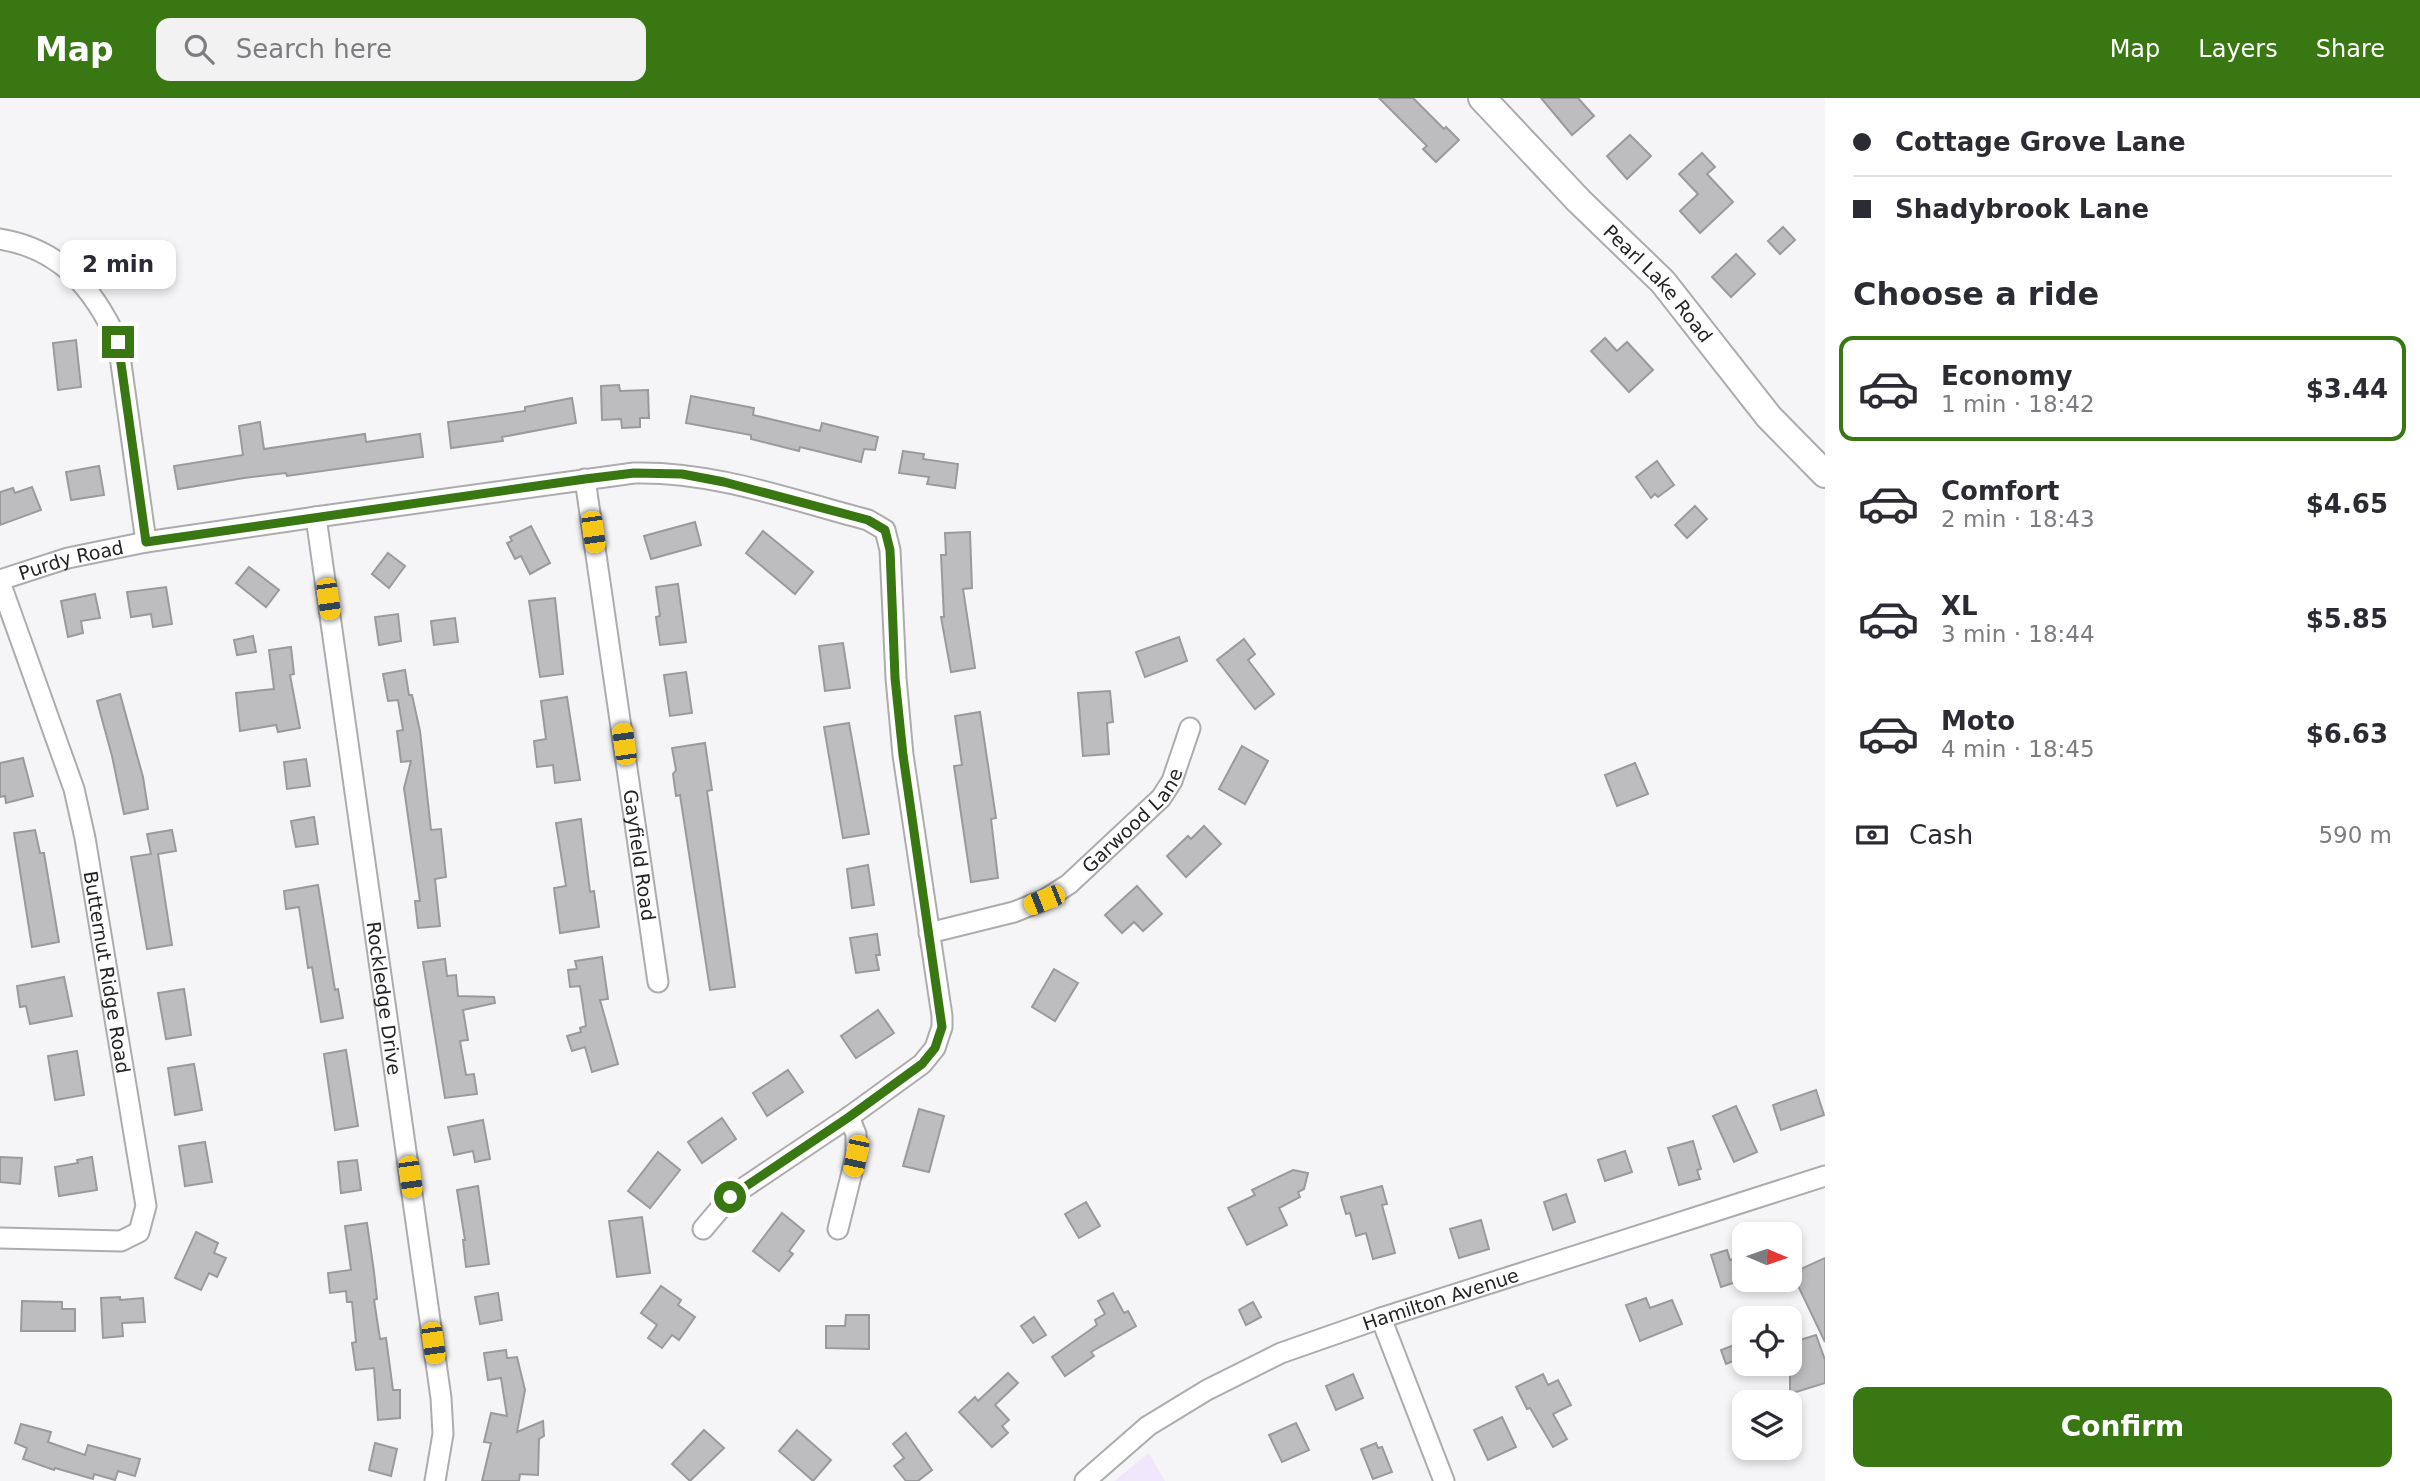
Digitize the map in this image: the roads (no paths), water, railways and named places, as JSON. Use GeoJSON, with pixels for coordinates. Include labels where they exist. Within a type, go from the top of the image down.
{"type":"FeatureCollection","features":[{"type":"Feature","properties":{"kind":"main road","name":"Pearl Lake Road"},"geometry":{"type":"LineString","coordinates":[[1482,98],[1579,201],[1663,282],[1769,417],[1825,474]]}},
{"type":"Feature","properties":{"kind":"street"},"geometry":{"type":"LineString","coordinates":[[0,239],[28,246],[50,257],[85,285],[108,321],[118,342],[146,542]]}},
{"type":"Feature","properties":{"kind":"street","name":"Purdy Road"},"geometry":{"type":"LineString","coordinates":[[0,581],[68,558],[146,542],[585,479],[658,473],[703,478],[868,520],[885,530],[890,550],[895,678],[903,755],[929,933]]}},
{"type":"Feature","properties":{"kind":"street","name":"Gayfield Road"},"geometry":{"type":"LineString","coordinates":[[585,479],[658,982]]}},
{"type":"Feature","properties":{"kind":"street","name":"Rockledge Drive"},"geometry":{"type":"LineString","coordinates":[[316,517],[441,1398],[443,1434],[435,1481]]}},
{"type":"Feature","properties":{"kind":"street","name":"Butternut Ridge Road"},"geometry":{"type":"LineString","coordinates":[[0,581],[74,789],[85,838],[146,1206],[139,1232],[121,1241],[0,1238]]}},
{"type":"Feature","properties":{"kind":"street","name":"Garwood Lane"},"geometry":{"type":"LineString","coordinates":[[929,933],[1014,912],[1044,900],[1069,884],[1161,798],[1171,781],[1190,728]]}},
{"type":"Feature","properties":{"kind":"street"},"geometry":{"type":"LineString","coordinates":[[703,1229],[730,1197],[922,1064],[935,1048],[942,1027],[942,1016],[929,933]]}},
{"type":"Feature","properties":{"kind":"street"},"geometry":{"type":"LineString","coordinates":[[838,1229],[856,1156],[856,1134],[849,1117]]}},
{"type":"Feature","properties":{"kind":"street","name":"Hamilton Avenue"},"geometry":{"type":"LineString","coordinates":[[1084,1481],[1148,1426],[1207,1390],[1281,1353],[1381,1318],[1825,1176]]}},
{"type":"Feature","properties":{"kind":"street"},"geometry":{"type":"LineString","coordinates":[[1381,1318],[1444,1481]]}}]}
